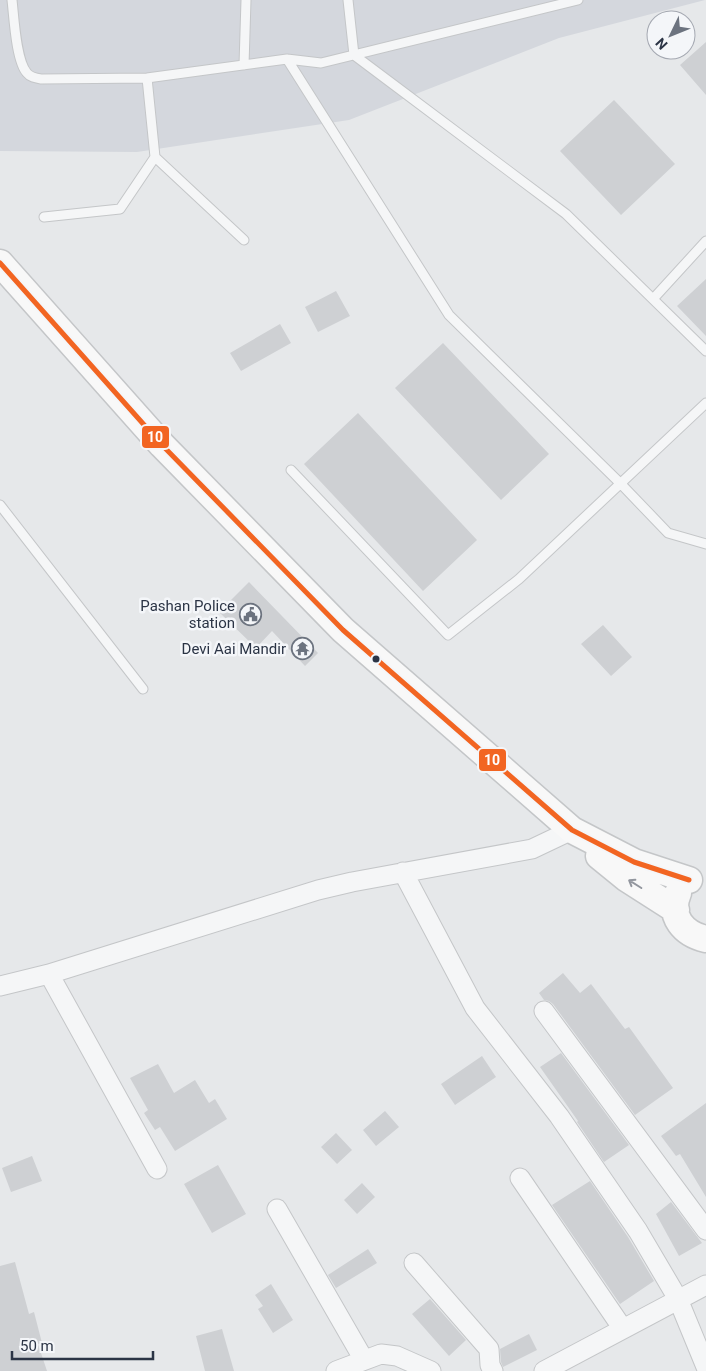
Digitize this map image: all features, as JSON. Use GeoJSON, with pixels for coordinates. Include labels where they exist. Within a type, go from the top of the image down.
{"type":"FeatureCollection","features":[{"type":"Feature","properties":{"kind":"main road"},"geometry":{"type":"LineString","coordinates":[[0,263],[162,445],[343,630],[579,834],[594,852],[626,878],[676,910]]}},
{"type":"Feature","properties":{"kind":"main road"},"geometry":{"type":"LineString","coordinates":[[579,834],[634,862],[697,877]]}},
{"type":"Feature","properties":{"kind":"main road"},"geometry":{"type":"LineString","coordinates":[[697,877],[681,888],[676,898],[676,910],[679,921],[686,930],[695,937],[706,939]]}},
{"type":"Feature","properties":{"kind":"street"},"geometry":{"type":"LineString","coordinates":[[0,986],[49,974],[318,890],[403,872],[532,849],[579,834]]}},
{"type":"Feature","properties":{"kind":"street"},"geometry":{"type":"LineString","coordinates":[[403,872],[474,1008],[559,1116],[638,1231],[678,1300],[706,1367]]}},
{"type":"Feature","properties":{"kind":"street"},"geometry":{"type":"LineString","coordinates":[[49,974],[158,1170]]}},
{"type":"Feature","properties":{"kind":"street"},"geometry":{"type":"LineString","coordinates":[[544,1011],[706,1230]]}},
{"type":"Feature","properties":{"kind":"street"},"geometry":{"type":"LineString","coordinates":[[520,1178],[623,1329]]}},
{"type":"Feature","properties":{"kind":"street"},"geometry":{"type":"LineString","coordinates":[[277,1209],[364,1360]]}},
{"type":"Feature","properties":{"kind":"street"},"geometry":{"type":"LineString","coordinates":[[414,1263],[489,1349],[490,1365],[493,1371]]}},
{"type":"Feature","properties":{"kind":"street"},"geometry":{"type":"LineString","coordinates":[[544,1371],[706,1285]]}},
{"type":"Feature","properties":{"kind":"street"},"geometry":{"type":"LineString","coordinates":[[336,1371],[381,1354],[397,1356],[430,1371]]}},
{"type":"Feature","properties":{"kind":"lane"},"geometry":{"type":"LineString","coordinates":[[12,0],[20,62],[28,75],[40,79],[148,78],[287,59],[321,63],[578,0]]}},
{"type":"Feature","properties":{"kind":"lane"},"geometry":{"type":"LineString","coordinates":[[244,65],[246,0]]}},
{"type":"Feature","properties":{"kind":"lane"},"geometry":{"type":"LineString","coordinates":[[348,0],[354,55],[566,214],[706,351]]}},
{"type":"Feature","properties":{"kind":"lane"},"geometry":{"type":"LineString","coordinates":[[287,59],[449,316],[621,484],[668,533],[706,544]]}},
{"type":"Feature","properties":{"kind":"lane"},"geometry":{"type":"LineString","coordinates":[[44,217],[120,209],[155,157],[148,78]]}},
{"type":"Feature","properties":{"kind":"lane"},"geometry":{"type":"LineString","coordinates":[[155,157],[244,240]]}},
{"type":"Feature","properties":{"kind":"lane"},"geometry":{"type":"LineString","coordinates":[[653,299],[706,242]]}},
{"type":"Feature","properties":{"kind":"lane"},"geometry":{"type":"LineString","coordinates":[[291,470],[448,635],[519,579],[706,403]]}},
{"type":"Feature","properties":{"kind":"lane"},"geometry":{"type":"LineString","coordinates":[[0,505],[143,689]]}},
{"type":"Feature","properties":{"kind":"shaded area"},"geometry":{"type":"Polygon","coordinates":[[[0,0],[705,0],[667,10],[646,10],[646,15],[559,38],[349,120],[137,152],[0,151],[0,0]]]}},
{"type":"Feature","properties":{"kind":"building"},"geometry":{"type":"Polygon","coordinates":[[[706,42],[706,95],[680,65],[686,60],[696,60],[696,51],[706,42]]]}},
{"type":"Feature","properties":{"kind":"building"},"geometry":{"type":"Polygon","coordinates":[[[614,100],[675,164],[621,215],[560,151],[614,100]]]}},
{"type":"Feature","properties":{"kind":"building"},"geometry":{"type":"Polygon","coordinates":[[[706,279],[706,336],[677,306],[706,279]]]}},
{"type":"Feature","properties":{"kind":"building"},"geometry":{"type":"Polygon","coordinates":[[[336,291],[350,316],[318,332],[305,307],[336,291]]]}},
{"type":"Feature","properties":{"kind":"building"},"geometry":{"type":"Polygon","coordinates":[[[280,324],[291,343],[241,371],[230,353],[280,324]]]}},
{"type":"Feature","properties":{"kind":"building"},"geometry":{"type":"Polygon","coordinates":[[[443,343],[549,454],[501,500],[395,388],[443,343]]]}},
{"type":"Feature","properties":{"kind":"building"},"geometry":{"type":"Polygon","coordinates":[[[358,413],[477,540],[423,591],[304,464],[358,413]]]}},
{"type":"Feature","properties":{"kind":"building","name":"Pashan Police station"},"geometry":{"type":"Polygon","coordinates":[[[249,582],[318,653],[305,666],[272,631],[256,648],[219,612],[249,582]]]}},
{"type":"Feature","properties":{"kind":"building"},"geometry":{"type":"Polygon","coordinates":[[[603,625],[632,657],[611,676],[581,644],[603,625]]]}},
{"type":"Feature","properties":{"kind":"building"},"geometry":{"type":"Polygon","coordinates":[[[563,973],[580,993],[591,984],[625,1029],[629,1027],[673,1088],[635,1115],[553,1004],[544,1000],[539,993],[563,973]]]}},
{"type":"Feature","properties":{"kind":"building"},"geometry":{"type":"Polygon","coordinates":[[[561,1053],[629,1145],[604,1162],[540,1067],[561,1053]]]}},
{"type":"Feature","properties":{"kind":"building"},"geometry":{"type":"Polygon","coordinates":[[[482,1056],[496,1077],[455,1105],[441,1084],[482,1056]]]}},
{"type":"Feature","properties":{"kind":"building"},"geometry":{"type":"Polygon","coordinates":[[[158,1064],[174,1093],[195,1080],[209,1103],[215,1099],[227,1119],[175,1151],[160,1127],[155,1130],[144,1113],[148,1110],[130,1078],[158,1064]]]}},
{"type":"Feature","properties":{"kind":"building"},"geometry":{"type":"Polygon","coordinates":[[[706,1103],[706,1197],[680,1154],[676,1156],[661,1136],[706,1103]]]}},
{"type":"Feature","properties":{"kind":"building"},"geometry":{"type":"Polygon","coordinates":[[[385,1111],[399,1127],[376,1146],[363,1130],[385,1111]]]}},
{"type":"Feature","properties":{"kind":"building"},"geometry":{"type":"Polygon","coordinates":[[[336,1133],[352,1150],[337,1164],[321,1147],[336,1133]]]}},
{"type":"Feature","properties":{"kind":"building"},"geometry":{"type":"Polygon","coordinates":[[[32,1156],[42,1181],[11,1192],[2,1168],[32,1156]]]}},
{"type":"Feature","properties":{"kind":"building"},"geometry":{"type":"Polygon","coordinates":[[[218,1165],[246,1214],[212,1233],[184,1184],[218,1165]]]}},
{"type":"Feature","properties":{"kind":"building"},"geometry":{"type":"Polygon","coordinates":[[[590,1181],[628,1237],[654,1281],[620,1304],[552,1205],[590,1181]]]}},
{"type":"Feature","properties":{"kind":"building"},"geometry":{"type":"Polygon","coordinates":[[[362,1183],[375,1197],[357,1214],[344,1200],[362,1183]]]}},
{"type":"Feature","properties":{"kind":"building"},"geometry":{"type":"Polygon","coordinates":[[[671,1202],[702,1243],[679,1256],[656,1214],[671,1202]]]}},
{"type":"Feature","properties":{"kind":"building"},"geometry":{"type":"Polygon","coordinates":[[[368,1249],[377,1263],[336,1288],[328,1275],[368,1249]]]}},
{"type":"Feature","properties":{"kind":"building"},"geometry":{"type":"Polygon","coordinates":[[[15,1262],[29,1314],[34,1312],[42,1343],[38,1344],[47,1371],[0,1371],[0,1266],[15,1262]]]}},
{"type":"Feature","properties":{"kind":"building"},"geometry":{"type":"Polygon","coordinates":[[[271,1284],[293,1320],[273,1333],[258,1309],[263,1306],[255,1295],[271,1284]]]}},
{"type":"Feature","properties":{"kind":"building"},"geometry":{"type":"Polygon","coordinates":[[[430,1299],[466,1340],[449,1356],[412,1314],[430,1299]]]}},
{"type":"Feature","properties":{"kind":"building"},"geometry":{"type":"Polygon","coordinates":[[[222,1329],[234,1371],[205,1371],[196,1336],[222,1329]]]}},
{"type":"Feature","properties":{"kind":"building"},"geometry":{"type":"Polygon","coordinates":[[[529,1334],[537,1350],[503,1367],[500,1349],[529,1334]]]}},
{"type":"Feature","properties":{"kind":"transit line","name":"10"},"geometry":{"type":"LineString","coordinates":[[0,263],[162,445],[343,630],[572,830],[634,862],[689,880]]}},
{"type":"Feature","properties":{"kind":"place","name":"Pashan Police station"},"geometry":{"type":"Point","coordinates":[251,615]}},
{"type":"Feature","properties":{"kind":"place","name":"Devi Aai Mandir"},"geometry":{"type":"Point","coordinates":[302,649]}}]}
